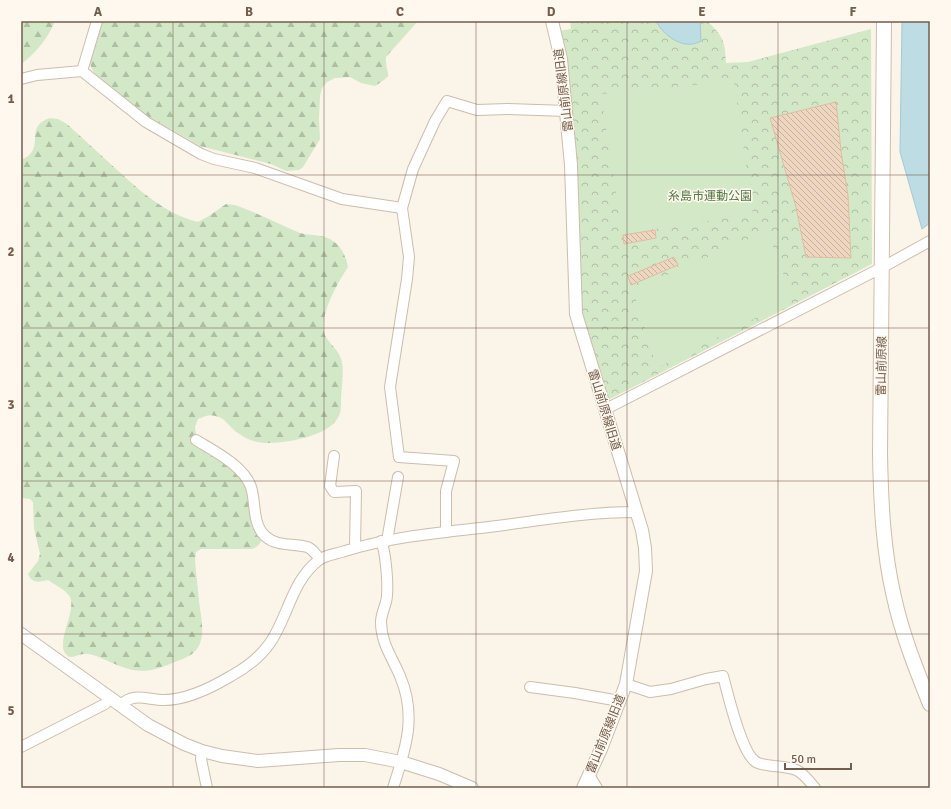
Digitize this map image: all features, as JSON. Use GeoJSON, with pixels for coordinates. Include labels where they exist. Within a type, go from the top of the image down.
{"type":"FeatureCollection","features":[{"type":"Feature","properties":{"kind":"main road","name":"雷山前原線"},"geometry":{"type":"LineString","coordinates":[[884,21],[883,267],[880,454],[883,531],[897,612],[914,663],[930,704]]}},
{"type":"Feature","properties":{"kind":"street"},"geometry":{"type":"LineString","coordinates":[[82,71],[97,21]]}},
{"type":"Feature","properties":{"kind":"street","name":"雷山前原線旧道"},"geometry":{"type":"LineString","coordinates":[[552,21],[562,59],[567,111],[572,179],[576,314],[635,512],[642,530],[645,548],[646,571],[626,684],[601,749],[583,788]]}},
{"type":"Feature","properties":{"kind":"street"},"geometry":{"type":"LineString","coordinates":[[21,79],[37,75],[82,71],[146,122],[201,154],[214,159],[255,168],[342,198],[402,208]]}},
{"type":"Feature","properties":{"kind":"street"},"geometry":{"type":"LineString","coordinates":[[446,532],[446,491],[454,461],[399,457],[390,387],[407,279],[409,257],[402,208],[414,169],[435,121],[447,101],[477,110],[507,109],[567,111]]}},
{"type":"Feature","properties":{"kind":"street"},"geometry":{"type":"LineString","coordinates":[[604,410],[883,267],[930,241]]}},
{"type":"Feature","properties":{"kind":"street"},"geometry":{"type":"LineString","coordinates":[[196,440],[226,458],[242,473],[251,487],[257,522],[265,536],[278,543],[308,547],[316,553],[320,559]]}},
{"type":"Feature","properties":{"kind":"street"},"geometry":{"type":"LineString","coordinates":[[334,456],[330,486],[334,492],[356,491],[355,548]]}},
{"type":"Feature","properties":{"kind":"street"},"geometry":{"type":"LineString","coordinates":[[393,788],[409,729],[410,714],[405,688],[384,643],[381,621],[387,596],[384,541],[398,477]]}},
{"type":"Feature","properties":{"kind":"street"},"geometry":{"type":"LineString","coordinates":[[121,705],[126,700],[137,697],[163,700],[176,699],[193,694],[213,686],[246,667],[260,655],[271,642],[295,590],[320,559],[384,541],[446,532],[609,513],[635,512]]}},
{"type":"Feature","properties":{"kind":"street"},"geometry":{"type":"LineString","coordinates":[[21,634],[148,725],[169,737],[202,751],[222,756],[258,761],[365,755],[401,762],[439,774],[472,788]]}},
{"type":"Feature","properties":{"kind":"street"},"geometry":{"type":"LineString","coordinates":[[626,684],[650,692],[671,689],[706,679],[723,676],[741,738],[747,752],[754,761],[763,765],[788,767],[798,770],[815,788]]}},
{"type":"Feature","properties":{"kind":"street"},"geometry":{"type":"LineString","coordinates":[[530,687],[619,701]]}},
{"type":"Feature","properties":{"kind":"street"},"geometry":{"type":"LineString","coordinates":[[21,747],[105,704],[110,698]]}},
{"type":"Feature","properties":{"kind":"street"},"geometry":{"type":"LineString","coordinates":[[202,751],[200,759],[208,788]]}},
{"type":"Feature","properties":{"kind":"street"},"geometry":{"type":"LineString","coordinates":[[589,775],[596,788]]}},
{"type":"Feature","properties":{"kind":"green space"},"geometry":{"type":"Polygon","coordinates":[[[21,21],[55,21],[41,45],[21,64],[21,21]]]}},
{"type":"Feature","properties":{"kind":"green space"},"geometry":{"type":"Polygon","coordinates":[[[101,21],[418,21],[386,57],[388,74],[381,82],[375,86],[361,83],[350,77],[335,78],[327,82],[322,88],[320,96],[320,139],[303,167],[299,170],[286,171],[271,164],[200,146],[144,114],[98,77],[90,64],[90,57],[93,43],[101,21]]]}},
{"type":"Feature","properties":{"kind":"green space","name":"糸島市運動公園"},"geometry":{"type":"Polygon","coordinates":[[[570,21],[709,21],[723,41],[726,63],[748,62],[871,29],[872,264],[608,400],[578,313],[559,31],[571,29],[570,21]]]}},
{"type":"Feature","properties":{"kind":"green space"},"geometry":{"type":"Polygon","coordinates":[[[734,81],[753,214],[622,234],[601,94],[734,81]]]}},
{"type":"Feature","properties":{"kind":"green space"},"geometry":{"type":"Polygon","coordinates":[[[50,118],[58,119],[67,124],[143,193],[174,213],[198,222],[226,204],[235,205],[252,211],[300,233],[322,236],[329,239],[336,243],[341,249],[348,267],[334,291],[326,311],[324,321],[326,337],[339,355],[343,367],[340,411],[338,417],[332,425],[323,431],[301,439],[277,443],[266,443],[245,438],[223,420],[213,415],[198,419],[195,427],[196,434],[224,459],[244,482],[251,500],[261,541],[258,546],[252,549],[201,549],[196,552],[195,565],[202,622],[202,636],[200,643],[192,654],[160,668],[151,670],[143,671],[128,669],[90,654],[81,654],[71,657],[67,655],[63,644],[71,610],[70,597],[63,590],[48,580],[39,582],[34,581],[28,574],[38,561],[40,554],[34,528],[33,502],[30,499],[21,498],[21,160],[29,155],[33,150],[37,127],[42,122],[50,118]]]}},
{"type":"Feature","properties":{"kind":"green space"},"geometry":{"type":"Polygon","coordinates":[[[767,231],[793,299],[657,368],[633,290],[767,231]]]}},
{"type":"Feature","properties":{"kind":"water"},"geometry":{"type":"Polygon","coordinates":[[[656,21],[700,21],[701,41],[695,44],[681,43],[669,37],[656,21]]]}},
{"type":"Feature","properties":{"kind":"water"},"geometry":{"type":"Polygon","coordinates":[[[902,21],[930,21],[930,223],[922,229],[900,152],[902,21]]]}},
{"type":"Feature","properties":{"kind":"building"},"geometry":{"type":"Polygon","coordinates":[[[836,102],[841,151],[848,196],[851,258],[806,257],[796,207],[770,118],[836,102]]]}},
{"type":"Feature","properties":{"kind":"building"},"geometry":{"type":"Polygon","coordinates":[[[655,230],[656,238],[624,244],[623,235],[655,230]]]}},
{"type":"Feature","properties":{"kind":"building"},"geometry":{"type":"Polygon","coordinates":[[[674,257],[678,265],[631,285],[628,276],[674,257]]]}}]}
